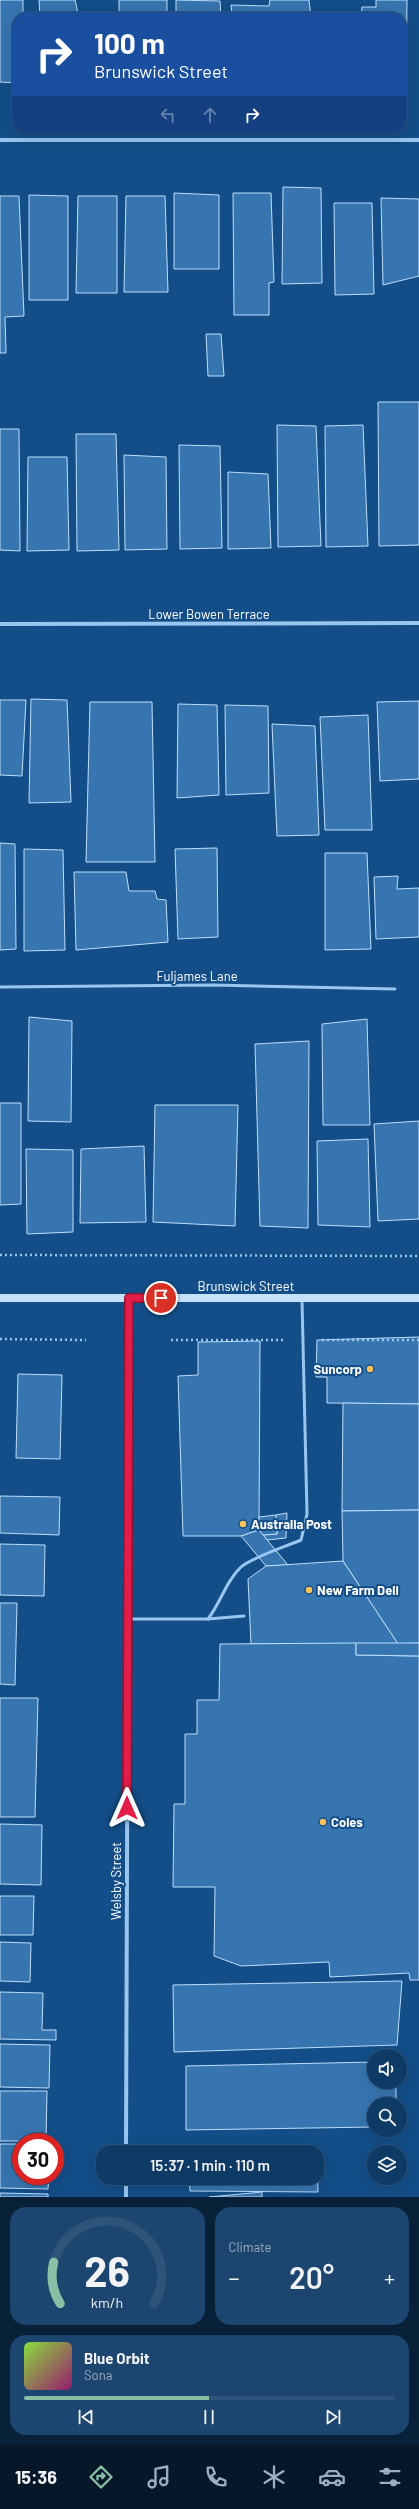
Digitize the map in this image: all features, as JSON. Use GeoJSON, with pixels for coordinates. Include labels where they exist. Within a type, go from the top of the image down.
{"type":"FeatureCollection","features":[{"type":"Feature","properties":{"kind":"main road","name":"Brunswick Street"},"geometry":{"type":"LineString","coordinates":[[0,1298],[419,1298]]}},
{"type":"Feature","properties":{"kind":"street"},"geometry":{"type":"LineString","coordinates":[[0,140],[419,140]]}},
{"type":"Feature","properties":{"kind":"street","name":"Lower Bowen Terrace"},"geometry":{"type":"LineString","coordinates":[[0,624],[419,623]]}},
{"type":"Feature","properties":{"kind":"street","name":"Welsby Street"},"geometry":{"type":"LineString","coordinates":[[126,2145],[129,1298]]}},
{"type":"Feature","properties":{"kind":"street"},"geometry":{"type":"LineString","coordinates":[[126,2185],[126,2197]]}},
{"type":"Feature","properties":{"kind":"lane","name":"Fuljames Lane"},"geometry":{"type":"LineString","coordinates":[[0,987],[213,985],[395,989]]}},
{"type":"Feature","properties":{"kind":"lane"},"geometry":{"type":"LineString","coordinates":[[208,1619],[215,1610],[221,1594],[242,1566],[301,1540],[308,1514],[302,1298]]}},
{"type":"Feature","properties":{"kind":"lane"},"geometry":{"type":"LineString","coordinates":[[127,1619],[208,1619],[244,1616]]}},
{"type":"Feature","properties":{"kind":"path"},"geometry":{"type":"LineString","coordinates":[[0,1255],[419,1256]]}},
{"type":"Feature","properties":{"kind":"path"},"geometry":{"type":"LineString","coordinates":[[0,1340],[86,1340]]}},
{"type":"Feature","properties":{"kind":"building"},"geometry":{"type":"Polygon","coordinates":[[[0,0],[23,0],[23,12],[12,12],[12,83],[0,82],[0,0]]]}},
{"type":"Feature","properties":{"kind":"building"},"geometry":{"type":"Polygon","coordinates":[[[39,0],[75,0],[78,12],[40,12],[39,0]]]}},
{"type":"Feature","properties":{"kind":"building"},"geometry":{"type":"Polygon","coordinates":[[[119,0],[167,0],[167,12],[119,12],[119,0]]]}},
{"type":"Feature","properties":{"kind":"building"},"geometry":{"type":"Polygon","coordinates":[[[176,0],[220,1],[221,12],[176,12],[176,0]]]}},
{"type":"Feature","properties":{"kind":"building"},"geometry":{"type":"Polygon","coordinates":[[[270,0],[309,0],[310,12],[232,12],[231,5],[269,6],[270,0]]]}},
{"type":"Feature","properties":{"kind":"building"},"geometry":{"type":"Polygon","coordinates":[[[376,0],[407,0],[407,12],[362,12],[362,7],[376,7],[376,0]]]}},
{"type":"Feature","properties":{"kind":"building"},"geometry":{"type":"Polygon","coordinates":[[[283,187],[321,188],[322,283],[282,284],[283,187]]]}},
{"type":"Feature","properties":{"kind":"building"},"geometry":{"type":"Polygon","coordinates":[[[174,193],[219,195],[219,269],[174,269],[174,193]]]}},
{"type":"Feature","properties":{"kind":"building"},"geometry":{"type":"Polygon","coordinates":[[[233,193],[271,193],[274,282],[269,283],[269,315],[234,315],[233,193]]]}},
{"type":"Feature","properties":{"kind":"building"},"geometry":{"type":"Polygon","coordinates":[[[29,195],[68,196],[68,300],[29,300],[29,195]]]}},
{"type":"Feature","properties":{"kind":"building"},"geometry":{"type":"Polygon","coordinates":[[[0,196],[19,196],[24,316],[5,317],[6,353],[0,353],[0,196]]]}},
{"type":"Feature","properties":{"kind":"building"},"geometry":{"type":"Polygon","coordinates":[[[78,196],[117,196],[117,293],[76,293],[78,196]]]}},
{"type":"Feature","properties":{"kind":"building"},"geometry":{"type":"Polygon","coordinates":[[[126,196],[165,196],[168,292],[124,292],[126,196]]]}},
{"type":"Feature","properties":{"kind":"building"},"geometry":{"type":"Polygon","coordinates":[[[381,198],[419,199],[419,276],[383,285],[381,198]]]}},
{"type":"Feature","properties":{"kind":"building"},"geometry":{"type":"Polygon","coordinates":[[[334,203],[372,203],[374,294],[335,295],[334,203]]]}},
{"type":"Feature","properties":{"kind":"building"},"geometry":{"type":"Polygon","coordinates":[[[206,334],[221,334],[224,376],[208,376],[206,334]]]}},
{"type":"Feature","properties":{"kind":"building"},"geometry":{"type":"Polygon","coordinates":[[[378,402],[419,402],[419,545],[379,546],[378,402]]]}},
{"type":"Feature","properties":{"kind":"building"},"geometry":{"type":"Polygon","coordinates":[[[277,425],[316,426],[321,546],[278,547],[277,425]]]}},
{"type":"Feature","properties":{"kind":"building"},"geometry":{"type":"Polygon","coordinates":[[[363,425],[368,546],[326,547],[325,426],[363,425]]]}},
{"type":"Feature","properties":{"kind":"building"},"geometry":{"type":"Polygon","coordinates":[[[0,429],[19,429],[20,551],[0,550],[0,429]]]}},
{"type":"Feature","properties":{"kind":"building"},"geometry":{"type":"Polygon","coordinates":[[[76,434],[116,434],[119,550],[77,551],[76,434]]]}},
{"type":"Feature","properties":{"kind":"building"},"geometry":{"type":"Polygon","coordinates":[[[179,445],[220,446],[222,548],[180,549],[179,445]]]}},
{"type":"Feature","properties":{"kind":"building"},"geometry":{"type":"Polygon","coordinates":[[[124,455],[166,457],[167,549],[125,550],[124,455]]]}},
{"type":"Feature","properties":{"kind":"building"},"geometry":{"type":"Polygon","coordinates":[[[28,457],[67,457],[69,550],[27,551],[28,457]]]}},
{"type":"Feature","properties":{"kind":"building"},"geometry":{"type":"Polygon","coordinates":[[[228,472],[268,474],[271,548],[228,549],[228,472]]]}},
{"type":"Feature","properties":{"kind":"building"},"geometry":{"type":"Polygon","coordinates":[[[31,699],[67,700],[71,802],[29,803],[31,699]]]}},
{"type":"Feature","properties":{"kind":"building"},"geometry":{"type":"Polygon","coordinates":[[[0,700],[26,700],[22,776],[0,775],[0,700]]]}},
{"type":"Feature","properties":{"kind":"building"},"geometry":{"type":"Polygon","coordinates":[[[419,701],[419,779],[380,781],[377,702],[419,701]]]}},
{"type":"Feature","properties":{"kind":"building"},"geometry":{"type":"Polygon","coordinates":[[[90,702],[152,702],[155,862],[86,862],[90,702]]]}},
{"type":"Feature","properties":{"kind":"building"},"geometry":{"type":"Polygon","coordinates":[[[178,704],[217,705],[219,795],[177,798],[178,704]]]}},
{"type":"Feature","properties":{"kind":"building"},"geometry":{"type":"Polygon","coordinates":[[[225,705],[268,706],[269,793],[226,795],[225,705]]]}},
{"type":"Feature","properties":{"kind":"building"},"geometry":{"type":"Polygon","coordinates":[[[368,715],[372,830],[325,830],[320,717],[368,715]]]}},
{"type":"Feature","properties":{"kind":"building"},"geometry":{"type":"Polygon","coordinates":[[[272,724],[315,726],[319,835],[277,836],[272,724]]]}},
{"type":"Feature","properties":{"kind":"building"},"geometry":{"type":"Polygon","coordinates":[[[0,843],[15,844],[16,949],[0,950],[0,843]]]}},
{"type":"Feature","properties":{"kind":"building"},"geometry":{"type":"Polygon","coordinates":[[[217,848],[218,937],[178,939],[175,849],[217,848]]]}},
{"type":"Feature","properties":{"kind":"building"},"geometry":{"type":"Polygon","coordinates":[[[24,849],[63,850],[65,950],[24,951],[24,849]]]}},
{"type":"Feature","properties":{"kind":"building"},"geometry":{"type":"Polygon","coordinates":[[[325,853],[367,853],[371,949],[325,950],[325,853]]]}},
{"type":"Feature","properties":{"kind":"building"},"geometry":{"type":"Polygon","coordinates":[[[74,872],[126,872],[129,891],[155,891],[157,899],[166,900],[168,942],[76,950],[74,872]]]}},
{"type":"Feature","properties":{"kind":"building"},"geometry":{"type":"Polygon","coordinates":[[[398,876],[397,889],[419,888],[419,937],[376,939],[374,877],[398,876]]]}},
{"type":"Feature","properties":{"kind":"building"},"geometry":{"type":"Polygon","coordinates":[[[29,1017],[72,1021],[71,1122],[28,1121],[29,1017]]]}},
{"type":"Feature","properties":{"kind":"building"},"geometry":{"type":"Polygon","coordinates":[[[367,1019],[370,1125],[323,1125],[322,1024],[367,1019]]]}},
{"type":"Feature","properties":{"kind":"building"},"geometry":{"type":"Polygon","coordinates":[[[309,1041],[308,1228],[260,1226],[255,1044],[309,1041]]]}},
{"type":"Feature","properties":{"kind":"building"},"geometry":{"type":"Polygon","coordinates":[[[0,1103],[21,1103],[21,1204],[0,1205],[0,1103]]]}},
{"type":"Feature","properties":{"kind":"building"},"geometry":{"type":"Polygon","coordinates":[[[155,1105],[238,1105],[235,1226],[153,1222],[155,1105]]]}},
{"type":"Feature","properties":{"kind":"building"},"geometry":{"type":"Polygon","coordinates":[[[419,1121],[419,1219],[378,1221],[374,1124],[419,1121]]]}},
{"type":"Feature","properties":{"kind":"building"},"geometry":{"type":"Polygon","coordinates":[[[368,1139],[370,1227],[318,1225],[317,1141],[368,1139]]]}},
{"type":"Feature","properties":{"kind":"building"},"geometry":{"type":"Polygon","coordinates":[[[144,1146],[146,1222],[80,1223],[81,1149],[144,1146]]]}},
{"type":"Feature","properties":{"kind":"building"},"geometry":{"type":"Polygon","coordinates":[[[26,1149],[73,1150],[73,1232],[27,1234],[26,1149]]]}},
{"type":"Feature","properties":{"kind":"building"},"geometry":{"type":"Polygon","coordinates":[[[419,1337],[419,1404],[327,1403],[327,1377],[316,1377],[317,1340],[419,1337]]]}},
{"type":"Feature","properties":{"kind":"building"},"geometry":{"type":"Polygon","coordinates":[[[260,1341],[259,1530],[241,1536],[183,1536],[178,1376],[198,1375],[198,1342],[260,1341]]]}},
{"type":"Feature","properties":{"kind":"building"},"geometry":{"type":"Polygon","coordinates":[[[18,1374],[62,1375],[60,1459],[16,1458],[18,1374]]]}},
{"type":"Feature","properties":{"kind":"building"},"geometry":{"type":"Polygon","coordinates":[[[343,1403],[419,1404],[419,1510],[342,1511],[343,1403]]]}},
{"type":"Feature","properties":{"kind":"building"},"geometry":{"type":"Polygon","coordinates":[[[0,1496],[60,1497],[59,1535],[0,1533],[0,1496]]]}},
{"type":"Feature","properties":{"kind":"building"},"geometry":{"type":"Polygon","coordinates":[[[419,1510],[419,1643],[398,1644],[343,1561],[342,1511],[419,1510]]]}},
{"type":"Feature","properties":{"kind":"building"},"geometry":{"type":"Polygon","coordinates":[[[287,1513],[286,1538],[267,1540],[263,1535],[277,1534],[276,1515],[287,1513]]]}},
{"type":"Feature","properties":{"kind":"building"},"geometry":{"type":"Polygon","coordinates":[[[276,1515],[277,1534],[263,1535],[259,1530],[259,1517],[276,1515]]]}},
{"type":"Feature","properties":{"kind":"building"},"geometry":{"type":"Polygon","coordinates":[[[259,1530],[288,1565],[266,1566],[241,1536],[259,1530]]]}},
{"type":"Feature","properties":{"kind":"building"},"geometry":{"type":"Polygon","coordinates":[[[0,1544],[45,1545],[44,1596],[0,1595],[0,1544]]]}},
{"type":"Feature","properties":{"kind":"building"},"geometry":{"type":"Polygon","coordinates":[[[343,1561],[398,1644],[251,1644],[248,1579],[266,1566],[343,1561]]]}},
{"type":"Feature","properties":{"kind":"building"},"geometry":{"type":"Polygon","coordinates":[[[0,1603],[17,1603],[15,1685],[0,1684],[0,1603]]]}},
{"type":"Feature","properties":{"kind":"building"},"geometry":{"type":"Polygon","coordinates":[[[356,1643],[356,1655],[419,1656],[419,1980],[410,1980],[409,1973],[330,1977],[329,1962],[241,1966],[214,1956],[215,1887],[173,1887],[174,1804],[185,1804],[185,1734],[197,1734],[197,1700],[219,1700],[220,1644],[356,1643]]]}},
{"type":"Feature","properties":{"kind":"building"},"geometry":{"type":"Polygon","coordinates":[[[356,1643],[419,1643],[419,1656],[356,1655],[356,1643]]]}},
{"type":"Feature","properties":{"kind":"building"},"geometry":{"type":"Polygon","coordinates":[[[0,1698],[38,1698],[35,1817],[0,1817],[0,1698]]]}},
{"type":"Feature","properties":{"kind":"building"},"geometry":{"type":"Polygon","coordinates":[[[0,1824],[42,1825],[41,1885],[0,1884],[0,1824]]]}},
{"type":"Feature","properties":{"kind":"building"},"geometry":{"type":"Polygon","coordinates":[[[0,1896],[34,1896],[33,1935],[0,1935],[0,1896]]]}},
{"type":"Feature","properties":{"kind":"building"},"geometry":{"type":"Polygon","coordinates":[[[0,1942],[31,1943],[30,1982],[0,1981],[0,1942]]]}},
{"type":"Feature","properties":{"kind":"building"},"geometry":{"type":"Polygon","coordinates":[[[402,1981],[397,2045],[174,2052],[173,1985],[402,1981]]]}},
{"type":"Feature","properties":{"kind":"building"},"geometry":{"type":"Polygon","coordinates":[[[0,1992],[43,1993],[42,2030],[56,2030],[56,2040],[0,2039],[0,1992]]]}},
{"type":"Feature","properties":{"kind":"building"},"geometry":{"type":"Polygon","coordinates":[[[0,2044],[50,2045],[49,2088],[0,2087],[0,2044]]]}},
{"type":"Feature","properties":{"kind":"building"},"geometry":{"type":"Polygon","coordinates":[[[367,2062],[367,2089],[396,2089],[396,2097],[367,2097],[367,2127],[186,2130],[186,2066],[367,2062]]]}},
{"type":"Feature","properties":{"kind":"building"},"geometry":{"type":"Polygon","coordinates":[[[0,2091],[47,2091],[46,2133],[12,2133],[12,2141],[0,2141],[0,2091]]]}},
{"type":"Feature","properties":{"kind":"building"},"geometry":{"type":"Polygon","coordinates":[[[0,2144],[12,2144],[12,2185],[48,2185],[48,2189],[0,2188],[0,2144]]]}},
{"type":"Feature","properties":{"kind":"building"},"geometry":{"type":"Polygon","coordinates":[[[190,2185],[318,2185],[318,2192],[190,2191],[190,2185]]]}},
{"type":"Feature","properties":{"kind":"building"},"geometry":{"type":"Polygon","coordinates":[[[262,2192],[262,2197],[209,2197],[262,2192]]]}},
{"type":"Feature","properties":{"kind":"building"},"geometry":{"type":"Polygon","coordinates":[[[0,2193],[48,2194],[48,2197],[0,2197],[0,2193]]]}},
{"type":"Feature","properties":{"kind":"place","name":"Suncorp"},"geometry":{"type":"Point","coordinates":[370,1369]}},
{"type":"Feature","properties":{"kind":"place","name":"Australia Post"},"geometry":{"type":"Point","coordinates":[243,1524]}},
{"type":"Feature","properties":{"kind":"place","name":"New Farm Deli"},"geometry":{"type":"Point","coordinates":[309,1590]}},
{"type":"Feature","properties":{"kind":"place","name":"Coles"},"geometry":{"type":"Point","coordinates":[323,1822]}},
{"type":"Feature","properties":{"kind":"route"},"geometry":{"type":"LineString","coordinates":[[127,1808],[129,1298],[161,1298]]}}]}
